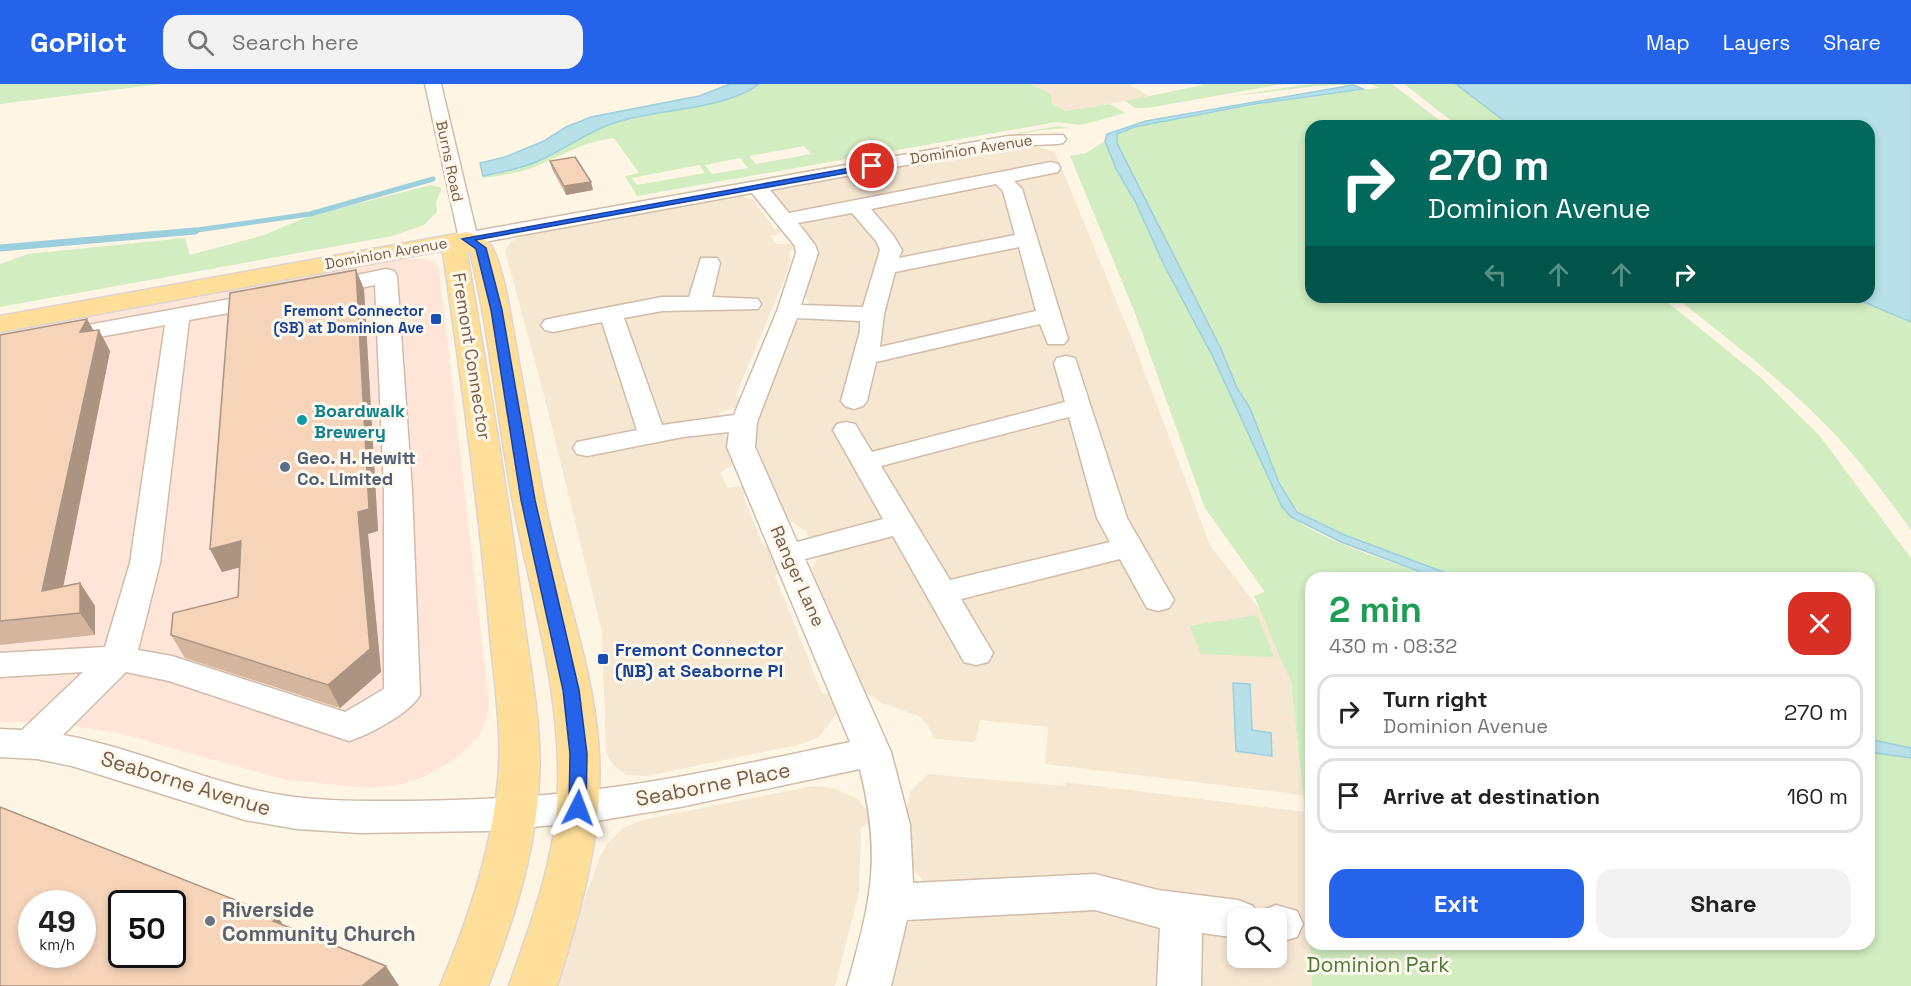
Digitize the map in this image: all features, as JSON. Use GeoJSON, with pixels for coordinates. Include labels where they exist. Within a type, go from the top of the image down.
{"type":"FeatureCollection","features":[{"type":"Feature","properties":{"kind":"main road","name":"Dominion Avenue"},"geometry":{"type":"LineString","coordinates":[[0,324],[467,239]]}},
{"type":"Feature","properties":{"kind":"main road","name":"Fremont Connector"},"geometry":{"type":"LineString","coordinates":[[464,986],[493,910],[517,813],[520,751],[499,535],[455,253],[467,239],[481,248],[497,310],[528,500],[571,690],[579,754],[578,808],[560,904],[533,986]]}},
{"type":"Feature","properties":{"kind":"street","name":"Burns Road"},"geometry":{"type":"LineString","coordinates":[[434,84],[467,239]]}},
{"type":"Feature","properties":{"kind":"street","name":"Dominion Avenue"},"geometry":{"type":"LineString","coordinates":[[467,239],[1009,141],[1057,139]]}},
{"type":"Feature","properties":{"kind":"street"},"geometry":{"type":"LineString","coordinates":[[785,220],[1052,168]]}},
{"type":"Feature","properties":{"kind":"street"},"geometry":{"type":"LineString","coordinates":[[999,177],[1012,189],[1112,518],[1126,548],[1158,600]]}},
{"type":"Feature","properties":{"kind":"street","name":"Ranger Lane"},"geometry":{"type":"LineString","coordinates":[[757,187],[785,220],[807,253],[789,311],[744,422],[741,440],[743,453],[873,752],[884,783],[890,817],[890,903],[869,986]]}},
{"type":"Feature","properties":{"kind":"street"},"geometry":{"type":"LineString","coordinates":[[854,401],[867,357],[872,331],[872,314],[891,250],[888,242],[857,206]]}},
{"type":"Feature","properties":{"kind":"street"},"geometry":{"type":"LineString","coordinates":[[887,267],[1027,239]]}},
{"type":"Feature","properties":{"kind":"street"},"geometry":{"type":"LineString","coordinates":[[699,304],[709,263]]}},
{"type":"Feature","properties":{"kind":"street"},"geometry":{"type":"LineString","coordinates":[[0,348],[386,276],[398,490],[402,695],[349,727],[172,669],[119,658],[0,664]]}},
{"type":"Feature","properties":{"kind":"street"},"geometry":{"type":"LineString","coordinates":[[554,326],[662,304],[750,304]]}},
{"type":"Feature","properties":{"kind":"street"},"geometry":{"type":"LineString","coordinates":[[789,311],[872,314]]}},
{"type":"Feature","properties":{"kind":"street"},"geometry":{"type":"LineString","coordinates":[[611,314],[652,435]]}},
{"type":"Feature","properties":{"kind":"street"},"geometry":{"type":"LineString","coordinates":[[15,744],[119,658],[145,563],[178,315]]}},
{"type":"Feature","properties":{"kind":"street"},"geometry":{"type":"LineString","coordinates":[[867,357],[1049,315]]}},
{"type":"Feature","properties":{"kind":"street"},"geometry":{"type":"LineString","coordinates":[[865,462],[1079,406]]}},
{"type":"Feature","properties":{"kind":"street"},"geometry":{"type":"LineString","coordinates":[[587,448],[652,435],[744,422]]}},
{"type":"Feature","properties":{"kind":"street"},"geometry":{"type":"LineString","coordinates":[[846,430],[976,653]]}},
{"type":"Feature","properties":{"kind":"street"},"geometry":{"type":"LineString","coordinates":[[788,554],[901,524]]}},
{"type":"Feature","properties":{"kind":"street"},"geometry":{"type":"LineString","coordinates":[[942,593],[1126,548]]}},
{"type":"Feature","properties":{"kind":"street","name":"Seaborne Avenue"},"geometry":{"type":"LineString","coordinates":[[15,744],[89,754],[240,803],[280,811],[324,816],[378,817],[517,813]]}},
{"type":"Feature","properties":{"kind":"street","name":"Seaborne Place"},"geometry":{"type":"LineString","coordinates":[[517,813],[578,808],[656,796],[873,752]]}},
{"type":"Feature","properties":{"kind":"street"},"geometry":{"type":"LineString","coordinates":[[890,903],[1095,892],[1118,896],[1158,909],[1227,918]]}},
{"type":"Feature","properties":{"kind":"street"},"geometry":{"type":"LineString","coordinates":[[1179,986],[1182,912]]}},
{"type":"Feature","properties":{"kind":"shaded area"},"geometry":{"type":"Polygon","coordinates":[[[1031,84],[1128,84],[1151,97],[1065,111],[1051,103],[1050,94],[1031,84]]]}},
{"type":"Feature","properties":{"kind":"shaded area"},"geometry":{"type":"Polygon","coordinates":[[[1016,145],[1031,145],[1055,152],[1132,339],[1210,545],[1263,614],[1291,682],[1303,795],[1045,764],[1048,727],[980,720],[976,740],[973,742],[935,739],[927,724],[918,716],[882,703],[863,691],[814,581],[813,567],[818,558],[806,531],[789,520],[754,442],[755,425],[791,325],[804,319],[809,303],[803,294],[801,228],[804,223],[794,211],[783,208],[772,192],[778,189],[1016,145]]]}},
{"type":"Feature","properties":{"kind":"shaded area"},"geometry":{"type":"Polygon","coordinates":[[[739,196],[758,200],[754,202],[775,229],[782,229],[780,233],[771,236],[777,244],[791,244],[797,248],[790,251],[790,262],[783,282],[736,395],[743,400],[737,407],[720,412],[712,429],[730,438],[736,463],[721,472],[727,488],[741,486],[750,490],[743,495],[763,546],[774,548],[783,570],[775,576],[822,693],[835,694],[836,715],[819,737],[802,744],[647,776],[626,775],[613,765],[606,752],[602,632],[544,395],[505,251],[510,242],[530,233],[739,196]]]}},
{"type":"Feature","properties":{"kind":"shaded area"},"geometry":{"type":"Polygon","coordinates":[[[402,259],[426,259],[435,263],[439,269],[489,703],[487,717],[479,736],[457,758],[426,776],[402,784],[371,788],[286,780],[118,733],[52,722],[0,722],[0,332],[402,259]]]}},
{"type":"Feature","properties":{"kind":"shaded area"},"geometry":{"type":"Polygon","coordinates":[[[928,774],[1065,786],[1065,782],[1305,812],[1305,950],[1311,950],[1312,986],[888,986],[901,933],[906,925],[918,918],[922,879],[912,870],[903,825],[910,792],[928,774]]]}},
{"type":"Feature","properties":{"kind":"shaded area"},"geometry":{"type":"Polygon","coordinates":[[[813,786],[834,788],[859,800],[873,820],[861,828],[859,892],[835,986],[552,986],[600,857],[607,844],[623,828],[646,819],[813,786]]]}},
{"type":"Feature","properties":{"kind":"green space"},"geometry":{"type":"Polygon","coordinates":[[[0,84],[161,84],[0,104],[0,84]]]}},
{"type":"Feature","properties":{"kind":"green space"},"geometry":{"type":"Polygon","coordinates":[[[759,84],[1031,84],[1051,94],[1051,103],[1065,111],[1110,104],[1125,113],[1081,125],[1057,122],[637,196],[625,176],[639,173],[614,138],[583,146],[522,171],[484,178],[483,176],[536,162],[614,123],[709,104],[745,93],[759,84]],[[804,146],[749,156],[756,164],[811,154],[804,146]],[[740,158],[705,165],[712,174],[748,168],[740,158]],[[699,165],[632,178],[637,185],[705,173],[699,165]]]}},
{"type":"Feature","properties":{"kind":"green space"},"geometry":{"type":"Polygon","coordinates":[[[1199,84],[1283,84],[1147,108],[1135,108],[1125,101],[1203,85],[1199,84]]]}},
{"type":"Feature","properties":{"kind":"green space"},"geometry":{"type":"Polygon","coordinates":[[[1310,84],[1371,84],[1317,86],[1225,97],[1310,84]]]}},
{"type":"Feature","properties":{"kind":"green space"},"geometry":{"type":"Polygon","coordinates":[[[1371,84],[1392,84],[1439,120],[1305,120],[1305,303],[1668,303],[1760,377],[1819,435],[1911,558],[1911,748],[1875,740],[1875,572],[1444,572],[1342,534],[1305,517],[1291,504],[1279,483],[1250,408],[1237,388],[1221,349],[1117,143],[1117,134],[1134,127],[1313,95],[1379,88],[1371,84]]]}},
{"type":"Feature","properties":{"kind":"green space"},"geometry":{"type":"Polygon","coordinates":[[[1404,84],[1473,84],[1677,120],[1450,120],[1404,84]]]}},
{"type":"Feature","properties":{"kind":"green space"},"geometry":{"type":"Polygon","coordinates":[[[1059,126],[1069,128],[1043,130],[565,213],[1059,126]]]}},
{"type":"Feature","properties":{"kind":"green space"},"geometry":{"type":"Polygon","coordinates":[[[1105,141],[1116,169],[1135,201],[1164,265],[1214,357],[1282,507],[1295,519],[1331,539],[1419,572],[1305,572],[1305,812],[1291,682],[1254,596],[1265,592],[1205,508],[1135,313],[1070,156],[1086,153],[1105,141]]]}},
{"type":"Feature","properties":{"kind":"green space"},"geometry":{"type":"Polygon","coordinates":[[[431,185],[442,188],[436,202],[437,212],[424,225],[392,236],[0,307],[0,264],[28,254],[185,238],[190,255],[264,235],[309,216],[431,185]]]}},
{"type":"Feature","properties":{"kind":"green space"},"geometry":{"type":"Polygon","coordinates":[[[1911,249],[1911,530],[1861,464],[1810,409],[1683,303],[1875,303],[1875,290],[1911,249]]]}},
{"type":"Feature","properties":{"kind":"green space"},"geometry":{"type":"Polygon","coordinates":[[[1257,615],[1274,657],[1201,654],[1190,626],[1257,615]]]}},
{"type":"Feature","properties":{"kind":"green space","name":"Dominion Park"},"geometry":{"type":"Polygon","coordinates":[[[1875,753],[1911,758],[1911,986],[1312,986],[1311,950],[1875,950],[1875,753]]]}},
{"type":"Feature","properties":{"kind":"water"},"geometry":{"type":"Polygon","coordinates":[[[730,84],[759,84],[745,93],[728,99],[614,123],[536,162],[483,176],[480,163],[505,157],[544,141],[566,127],[591,117],[699,96],[730,84]]]}},
{"type":"Feature","properties":{"kind":"water"},"geometry":{"type":"Polygon","coordinates":[[[1456,84],[1911,84],[1911,322],[1866,303],[1875,303],[1875,120],[1503,120],[1456,84]]]}},
{"type":"Feature","properties":{"kind":"water"},"geometry":{"type":"Polygon","coordinates":[[[1353,85],[1363,89],[1255,104],[1134,127],[1117,134],[1117,143],[1221,349],[1237,388],[1250,408],[1279,483],[1297,512],[1342,534],[1444,572],[1421,572],[1341,542],[1291,517],[1282,507],[1213,357],[1164,265],[1135,201],[1116,169],[1105,141],[1107,134],[1146,121],[1353,85]]]}},
{"type":"Feature","properties":{"kind":"water"},"geometry":{"type":"Polygon","coordinates":[[[1233,683],[1250,684],[1252,730],[1271,733],[1272,756],[1236,751],[1233,683]]]}},
{"type":"Feature","properties":{"kind":"water"},"geometry":{"type":"Polygon","coordinates":[[[1875,740],[1911,748],[1911,758],[1875,753],[1875,740]]]}},
{"type":"Feature","properties":{"kind":"building"},"geometry":{"type":"Polygon","coordinates":[[[575,157],[591,182],[564,186],[550,161],[575,157]]]}},
{"type":"Feature","properties":{"kind":"building"},"geometry":{"type":"Polygon","coordinates":[[[356,270],[369,509],[358,512],[370,649],[328,685],[171,635],[173,613],[238,597],[241,541],[210,549],[230,293],[356,270]]]}},
{"type":"Feature","properties":{"kind":"building"},"geometry":{"type":"Polygon","coordinates":[[[87,319],[80,332],[99,330],[42,591],[80,583],[80,613],[0,621],[0,335],[87,319]]]}},
{"type":"Feature","properties":{"kind":"building","name":"Riverside Community Church"},"geometry":{"type":"Polygon","coordinates":[[[0,807],[278,917],[273,921],[386,966],[362,986],[0,986],[0,807]]]}},
{"type":"Feature","properties":{"kind":"waterway"},"geometry":{"type":"LineString","coordinates":[[183,232],[310,214],[433,179]]}},
{"type":"Feature","properties":{"kind":"waterway"},"geometry":{"type":"LineString","coordinates":[[0,248],[195,231]]}},
{"type":"Feature","properties":{"kind":"place","name":"Fremont Connector (SB) at Dominion Ave"},"geometry":{"type":"Point","coordinates":[436,319]}},
{"type":"Feature","properties":{"kind":"place","name":"Boardwalk Brewery"},"geometry":{"type":"Point","coordinates":[302,420]}},
{"type":"Feature","properties":{"kind":"place","name":"Geo. H. Hewitt Co. Limited"},"geometry":{"type":"Point","coordinates":[285,467]}},
{"type":"Feature","properties":{"kind":"place","name":"Fremont Connector (NB) at Seaborne Pl"},"geometry":{"type":"Point","coordinates":[603,659]}},
{"type":"Feature","properties":{"kind":"place","name":"Riverside Community Church"},"geometry":{"type":"Point","coordinates":[210,921]}},
{"type":"Feature","properties":{"kind":"route"},"geometry":{"type":"LineString","coordinates":[[578,808],[579,754],[576,720],[554,610],[528,500],[506,378],[497,310],[481,248],[467,239],[872,166]]}}]}
